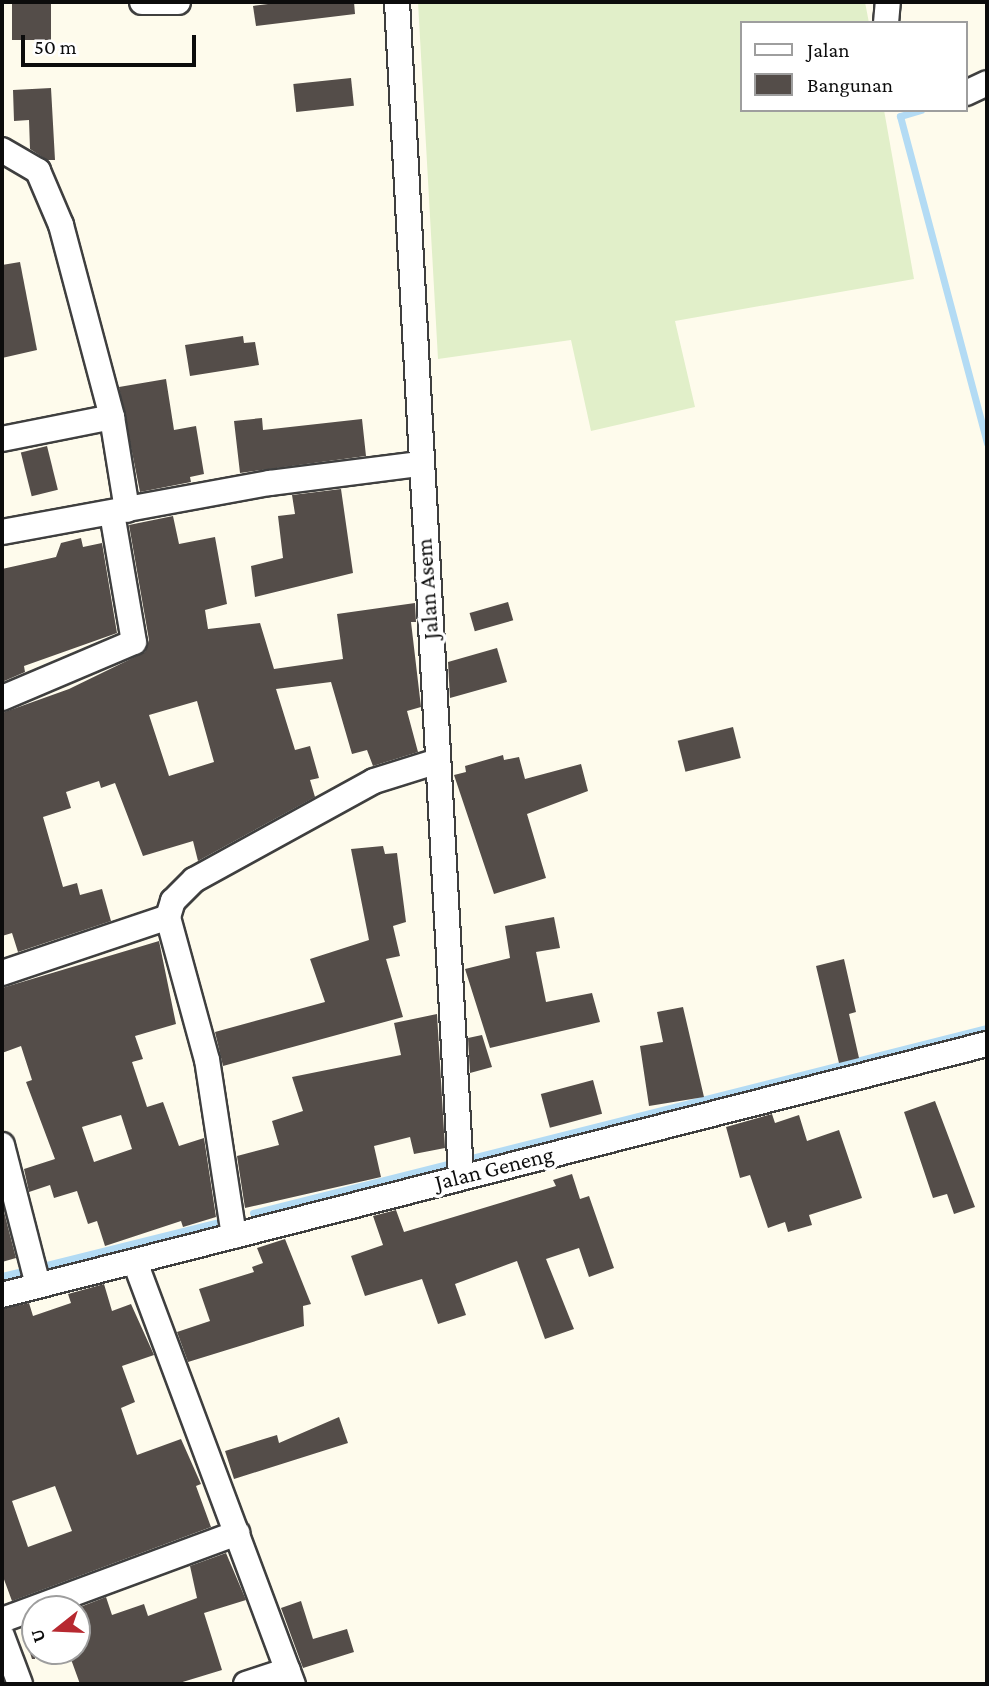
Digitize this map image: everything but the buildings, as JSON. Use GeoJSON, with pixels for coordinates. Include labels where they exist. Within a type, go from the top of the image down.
{"type":"FeatureCollection","features":[{"type":"Feature","properties":{"kind":"street"},"geometry":{"type":"LineString","coordinates":[[142,2],[178,2]]}},
{"type":"Feature","properties":{"kind":"street","name":"Jalan Asem"},"geometry":{"type":"LineString","coordinates":[[397,2],[418,464],[461,1177]]}},
{"type":"Feature","properties":{"kind":"street"},"geometry":{"type":"LineString","coordinates":[[886,21],[888,2]]}},
{"type":"Feature","properties":{"kind":"street"},"geometry":{"type":"LineString","coordinates":[[968,92],[987,83]]}},
{"type":"Feature","properties":{"kind":"street"},"geometry":{"type":"LineString","coordinates":[[2,149],[27,162],[47,187],[85,305],[112,417],[134,642],[2,698]]}},
{"type":"Feature","properties":{"kind":"street"},"geometry":{"type":"LineString","coordinates":[[2,439],[112,417]]}},
{"type":"Feature","properties":{"kind":"street"},"geometry":{"type":"LineString","coordinates":[[2,532],[270,483],[418,464]]}},
{"type":"Feature","properties":{"kind":"street"},"geometry":{"type":"LineString","coordinates":[[234,1236],[207,1060],[168,917],[182,888],[208,872],[390,773],[438,761]]}},
{"type":"Feature","properties":{"kind":"street"},"geometry":{"type":"LineString","coordinates":[[2,973],[168,917]]}},
{"type":"Feature","properties":{"kind":"street","name":"Jalan Geneng"},"geometry":{"type":"LineString","coordinates":[[2,1295],[35,1272],[135,1262],[987,1044]]}},
{"type":"Feature","properties":{"kind":"street"},"geometry":{"type":"LineString","coordinates":[[2,1144],[35,1272]]}},
{"type":"Feature","properties":{"kind":"street"},"geometry":{"type":"LineString","coordinates":[[135,1262],[291,1677],[246,1684]]}},
{"type":"Feature","properties":{"kind":"street"},"geometry":{"type":"LineString","coordinates":[[2,1620],[237,1533]]}},
{"type":"Feature","properties":{"kind":"street"},"geometry":{"type":"LineString","coordinates":[[2,1636],[20,1684]]}},
{"type":"Feature","properties":{"kind":"green space"},"geometry":{"type":"Polygon","coordinates":[[[418,2],[865,2],[869,21],[740,21],[740,112],[884,112],[914,279],[675,321],[695,407],[591,431],[571,340],[438,359],[418,2]]]}},
{"type":"Feature","properties":{"kind":"waterway"},"geometry":{"type":"LineString","coordinates":[[914,112],[900,116],[987,444]]}},
{"type":"Feature","properties":{"kind":"waterway"},"geometry":{"type":"LineString","coordinates":[[253,1213],[987,1028]]}},
{"type":"Feature","properties":{"kind":"waterway"},"geometry":{"type":"LineString","coordinates":[[2,1276],[218,1222]]}}]}
